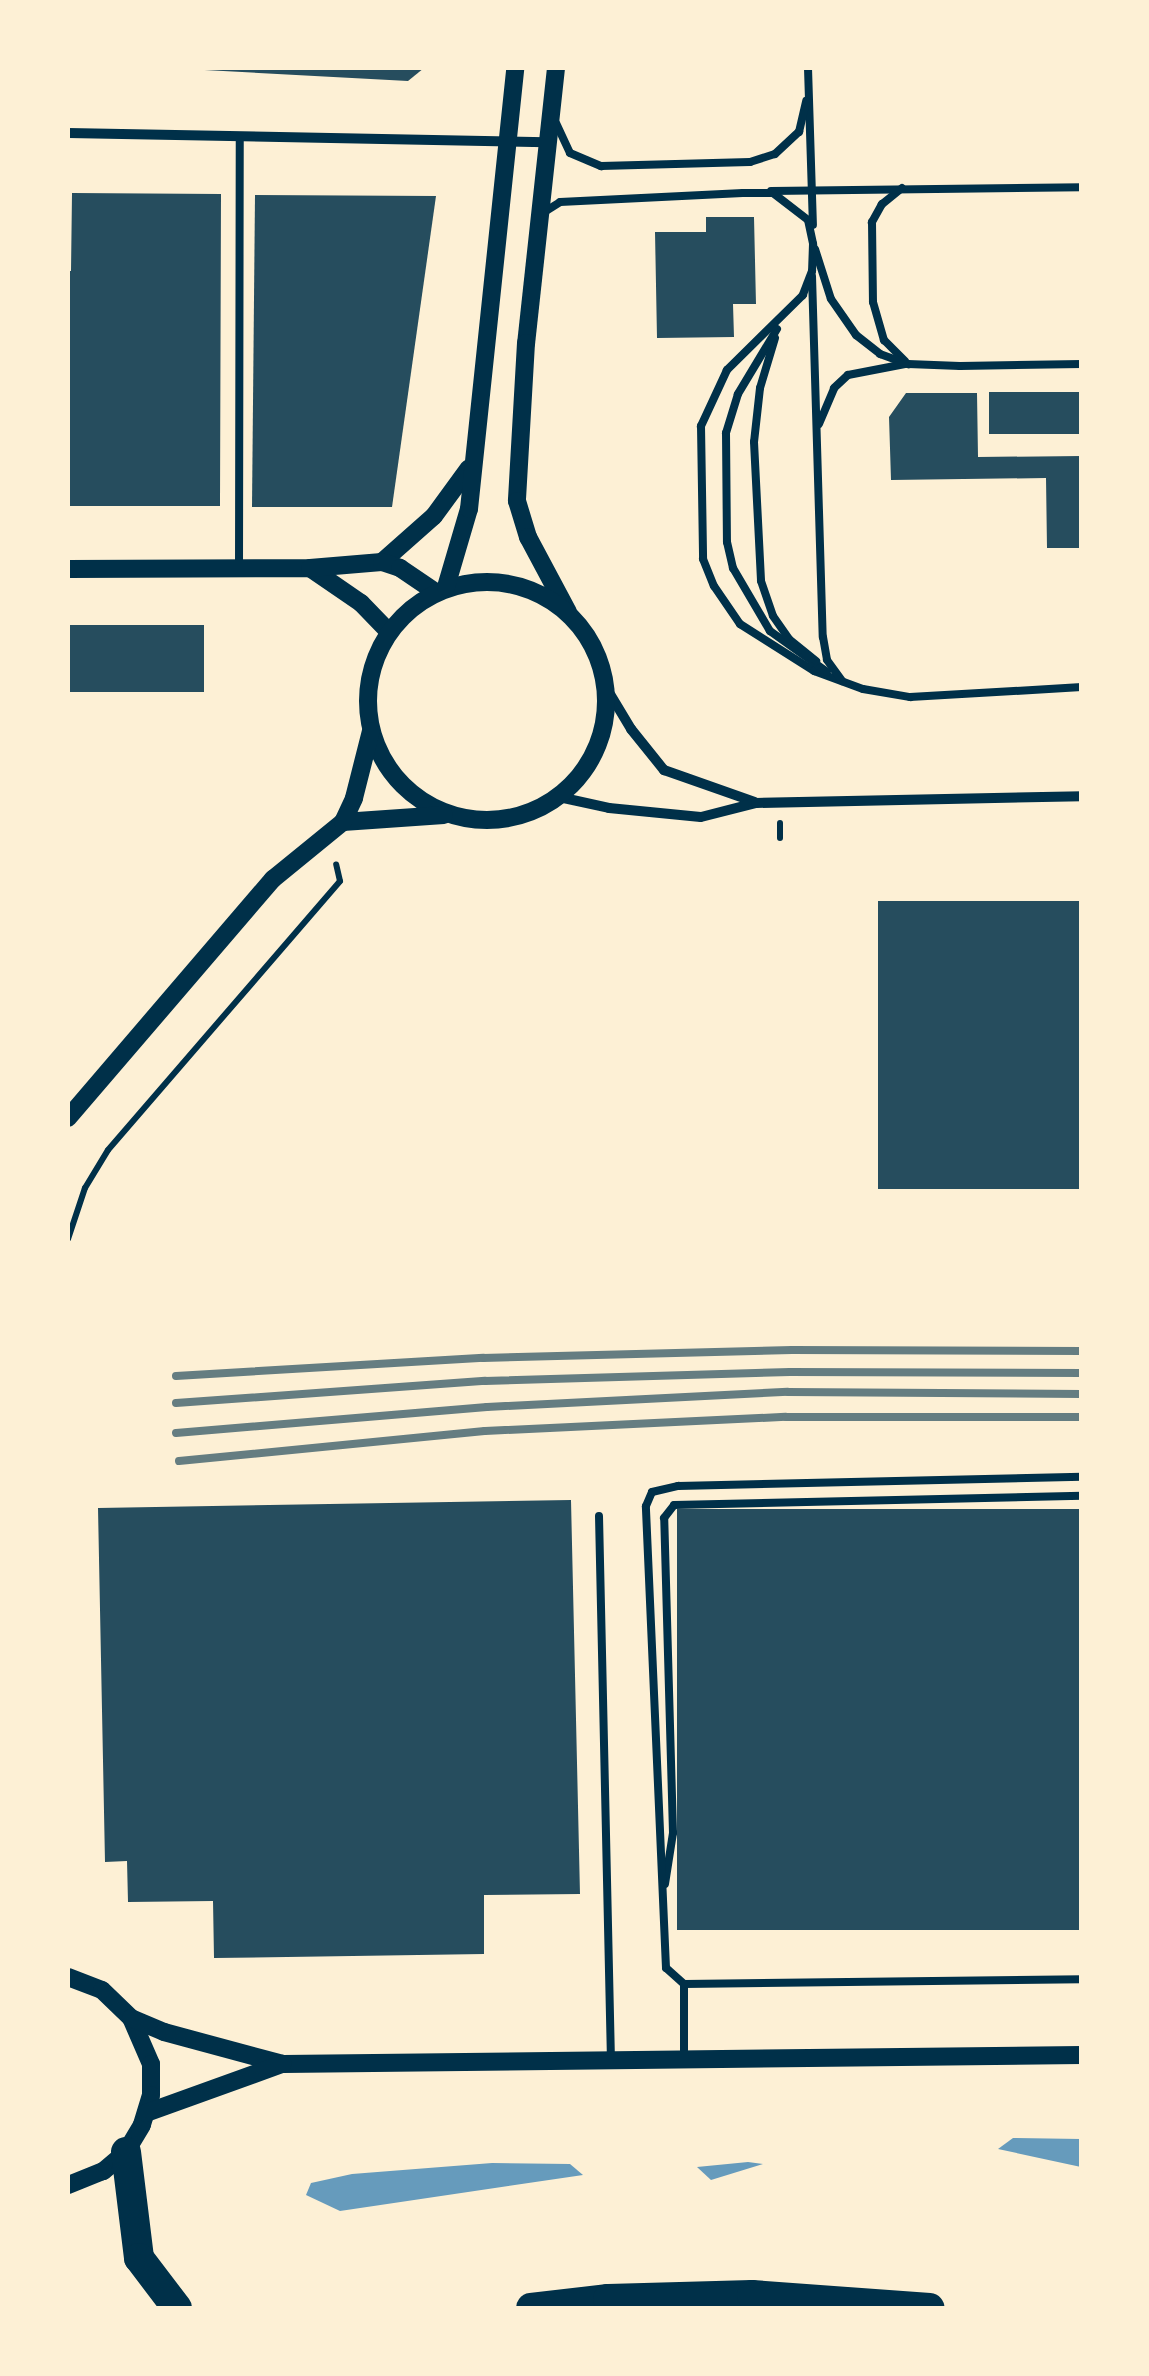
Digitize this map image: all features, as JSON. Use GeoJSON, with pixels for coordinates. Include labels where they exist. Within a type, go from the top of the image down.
{"type":"FeatureCollection","features":[{"type":"Feature","properties":{"kind":"highway"},"geometry":{"type":"LineString","coordinates":[[126,2152],[139,2258],[178,2308]]}},
{"type":"Feature","properties":{"kind":"highway"},"geometry":{"type":"LineString","coordinates":[[531,2308],[608,2300],[752,2295],[930,2308]]}},
{"type":"Feature","properties":{"kind":"street"},"geometry":{"type":"LineString","coordinates":[[440,589],[468,509],[516,68]]}},
{"type":"Feature","properties":{"kind":"street"},"geometry":{"type":"LineString","coordinates":[[343,822],[449,815],[487,821],[525,815],[559,797],[588,768],[604,730],[606,688],[600,660],[568,612],[528,537],[517,501],[537,216],[556,68]]}},
{"type":"Feature","properties":{"kind":"street"},"geometry":{"type":"LineString","coordinates":[[68,133],[546,142]]}},
{"type":"Feature","properties":{"kind":"street"},"geometry":{"type":"LineString","coordinates":[[382,562],[424,527],[470,468]]}},
{"type":"Feature","properties":{"kind":"street"},"geometry":{"type":"LineString","coordinates":[[68,569],[310,568],[382,562],[440,589]]}},
{"type":"Feature","properties":{"kind":"street"},"geometry":{"type":"LineString","coordinates":[[310,568],[360,603],[389,632]]}},
{"type":"Feature","properties":{"kind":"street"},"geometry":{"type":"LineString","coordinates":[[449,815],[414,796],[387,767],[371,731],[367,700],[371,668],[389,632],[409,607],[440,589],[498,582],[535,591],[568,612]]}},
{"type":"Feature","properties":{"kind":"street"},"geometry":{"type":"LineString","coordinates":[[606,688],[631,729],[664,770],[756,803]]}},
{"type":"Feature","properties":{"kind":"street"},"geometry":{"type":"LineString","coordinates":[[68,1118],[272,880],[343,822],[354,798],[371,731]]}},
{"type":"Feature","properties":{"kind":"street"},"geometry":{"type":"LineString","coordinates":[[559,797],[609,808],[701,818],[756,803],[1082,796]]}},
{"type":"Feature","properties":{"kind":"street"},"geometry":{"type":"LineString","coordinates":[[70,1975],[102,1990],[131,2018],[164,2032],[283,2064],[1082,2055]]}},
{"type":"Feature","properties":{"kind":"street"},"geometry":{"type":"LineString","coordinates":[[68,2184],[102,2171],[126,2152],[146,2113],[151,2064],[131,2018]]}},
{"type":"Feature","properties":{"kind":"street"},"geometry":{"type":"LineString","coordinates":[[146,2113],[283,2064]]}},
{"type":"Feature","properties":{"kind":"lane"},"geometry":{"type":"LineString","coordinates":[[808,68],[822,637],[827,660],[844,682]]}},
{"type":"Feature","properties":{"kind":"lane"},"geometry":{"type":"LineString","coordinates":[[551,105],[570,152],[601,166],[750,162],[776,154],[799,132],[809,92]]}},
{"type":"Feature","properties":{"kind":"lane"},"geometry":{"type":"LineString","coordinates":[[239,569],[240,137]]}},
{"type":"Feature","properties":{"kind":"lane"},"geometry":{"type":"LineString","coordinates":[[537,216],[560,202],[812,189],[1082,187]]}},
{"type":"Feature","properties":{"kind":"lane"},"geometry":{"type":"LineString","coordinates":[[902,188],[882,204],[872,222],[873,302],[884,340],[908,364]]}},
{"type":"Feature","properties":{"kind":"lane"},"geometry":{"type":"LineString","coordinates":[[743,193],[773,194],[790,202],[808,220],[831,299],[856,335],[880,354],[908,364]]}},
{"type":"Feature","properties":{"kind":"lane"},"geometry":{"type":"LineString","coordinates":[[812,271],[803,295],[752,365],[726,432],[727,542],[742,586],[770,631],[793,652],[844,682]]}},
{"type":"Feature","properties":{"kind":"lane"},"geometry":{"type":"LineString","coordinates":[[784,320],[727,370],[708,404],[698,453],[703,559],[714,586],[740,624],[814,672],[910,697],[1082,688]]}},
{"type":"Feature","properties":{"kind":"lane"},"geometry":{"type":"LineString","coordinates":[[784,320],[760,388],[754,442],[760,581],[773,616],[789,639],[844,682]]}},
{"type":"Feature","properties":{"kind":"lane"},"geometry":{"type":"LineString","coordinates":[[817,428],[834,388],[848,375],[908,364],[1082,364]]}},
{"type":"Feature","properties":{"kind":"lane"},"geometry":{"type":"LineString","coordinates":[[1082,1477],[678,1486],[652,1492],[646,1506],[666,1968],[684,1984],[1082,1979]]}},
{"type":"Feature","properties":{"kind":"lane"},"geometry":{"type":"LineString","coordinates":[[663,1902],[673,1834],[664,1518],[674,1506],[1082,1496]]}},
{"type":"Feature","properties":{"kind":"lane"},"geometry":{"type":"LineString","coordinates":[[599,1516],[611,2062]]}},
{"type":"Feature","properties":{"kind":"lane"},"geometry":{"type":"LineString","coordinates":[[684,1984],[684,2060]]}},
{"type":"Feature","properties":{"kind":"path"},"geometry":{"type":"LineString","coordinates":[[68,1239],[84,1188],[108,1150],[340,881],[336,864]]}},
{"type":"Feature","properties":{"kind":"water"},"geometry":{"type":"Polygon","coordinates":[[[1013,2138],[1081,2139],[1081,2167],[998,2149],[1013,2138]]]}},
{"type":"Feature","properties":{"kind":"water"},"geometry":{"type":"Polygon","coordinates":[[[492,2163],[570,2164],[583,2175],[340,2211],[306,2195],[311,2183],[352,2174],[492,2163]]]}},
{"type":"Feature","properties":{"kind":"water"},"geometry":{"type":"Polygon","coordinates":[[[763,2164],[711,2180],[697,2167],[763,2164]]]}},
{"type":"Feature","properties":{"kind":"building"},"geometry":{"type":"Polygon","coordinates":[[[167,68],[424,68],[408,81],[167,68]]]}},
{"type":"Feature","properties":{"kind":"building"},"geometry":{"type":"Polygon","coordinates":[[[72,193],[221,194],[220,506],[70,506],[68,271],[72,193]]]}},
{"type":"Feature","properties":{"kind":"building"},"geometry":{"type":"Polygon","coordinates":[[[255,195],[436,196],[392,507],[252,507],[255,195]]]}},
{"type":"Feature","properties":{"kind":"building"},"geometry":{"type":"Polygon","coordinates":[[[706,217],[754,217],[756,304],[733,304],[734,337],[657,338],[655,232],[706,232],[706,217]]]}},
{"type":"Feature","properties":{"kind":"building"},"geometry":{"type":"Polygon","coordinates":[[[989,392],[1082,392],[1082,434],[989,434],[989,392]]]}},
{"type":"Feature","properties":{"kind":"building"},"geometry":{"type":"Polygon","coordinates":[[[906,393],[977,393],[978,457],[1082,456],[1082,548],[1047,548],[1046,478],[891,480],[889,417],[906,393]]]}},
{"type":"Feature","properties":{"kind":"building"},"geometry":{"type":"Polygon","coordinates":[[[68,625],[204,625],[204,692],[68,692],[68,625]]]}},
{"type":"Feature","properties":{"kind":"building"},"geometry":{"type":"Polygon","coordinates":[[[878,901],[1082,901],[1082,1189],[878,1189],[878,901]]]}},
{"type":"Feature","properties":{"kind":"building"},"geometry":{"type":"Polygon","coordinates":[[[571,1500],[580,1894],[484,1895],[484,1954],[214,1958],[213,1901],[128,1902],[127,1861],[105,1862],[98,1508],[571,1500]]]}},
{"type":"Feature","properties":{"kind":"building"},"geometry":{"type":"Polygon","coordinates":[[[677,1509],[1082,1509],[1082,1930],[677,1930],[677,1509]]]}},
{"type":"Feature","properties":{"kind":"railway"},"geometry":{"type":"LineString","coordinates":[[176,1376],[483,1358],[792,1350],[1082,1351]]}},
{"type":"Feature","properties":{"kind":"railway"},"geometry":{"type":"LineString","coordinates":[[176,1403],[485,1381],[790,1372],[1082,1373]]}},
{"type":"Feature","properties":{"kind":"railway"},"geometry":{"type":"LineString","coordinates":[[176,1433],[487,1407],[788,1392],[1082,1394]]}},
{"type":"Feature","properties":{"kind":"railway"},"geometry":{"type":"LineString","coordinates":[[179,1461],[485,1431],[786,1417],[1082,1417]]}}]}
